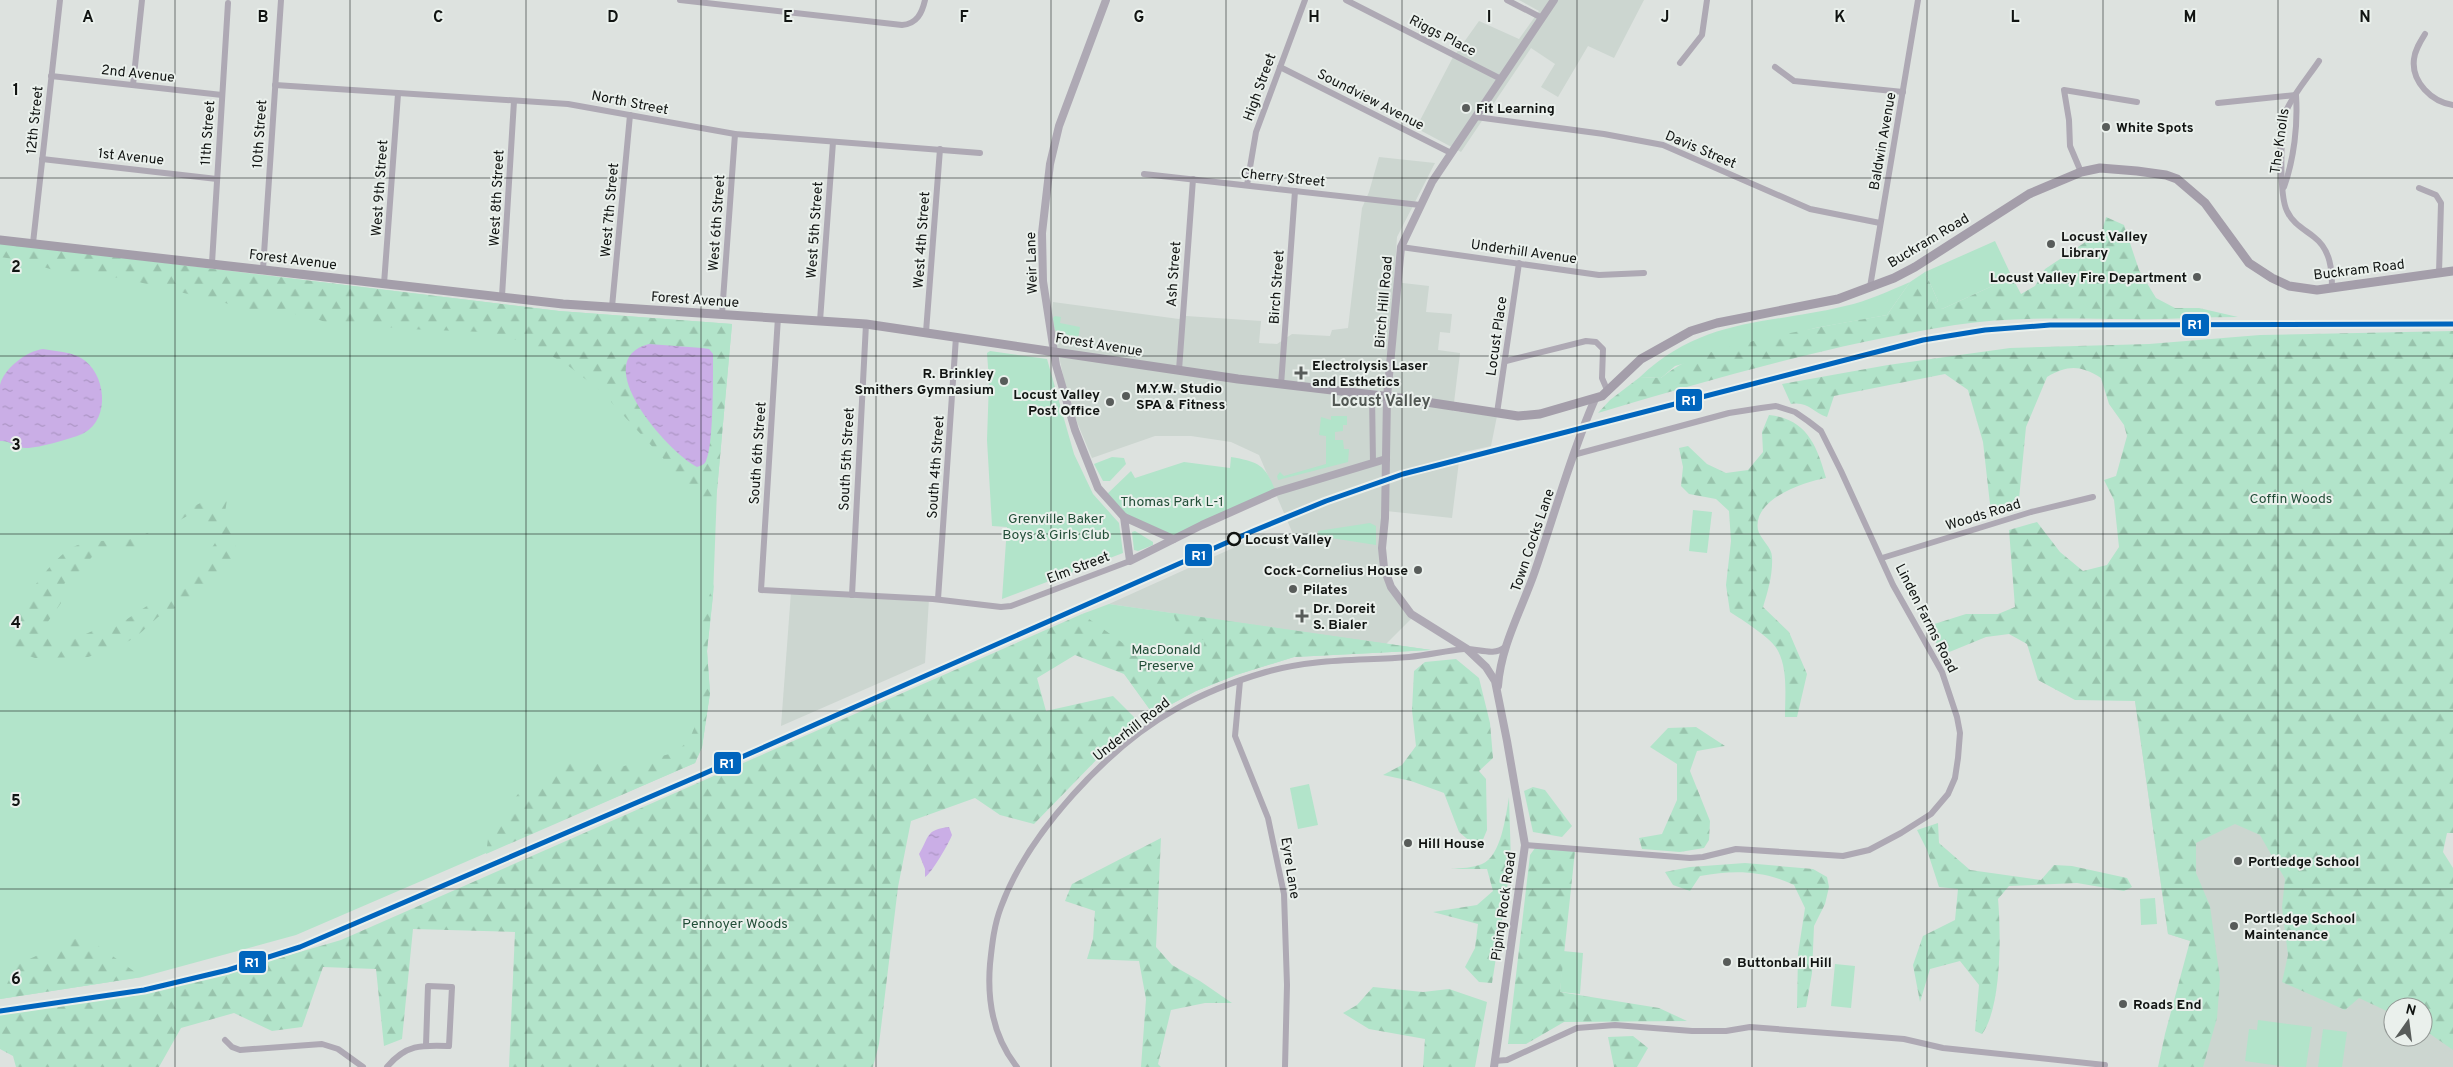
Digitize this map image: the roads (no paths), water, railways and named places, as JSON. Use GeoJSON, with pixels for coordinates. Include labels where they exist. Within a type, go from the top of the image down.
{"type":"FeatureCollection","features":[{"type":"Feature","properties":{"kind":"main road","name":"Buckram Road"},"geometry":{"type":"LineString","coordinates":[[1388,397],[1528,416],[1595,398],[1608,392],[1641,360],[1691,331],[1717,323],[1838,299],[1870,287],[1915,266],[2029,194],[2081,172],[2100,168],[2166,175],[2177,179],[2205,203],[2242,255],[2258,270],[2289,286],[2317,290],[2332,289],[2453,271]]}},
{"type":"Feature","properties":{"kind":"main road","name":"Forest Avenue"},"geometry":{"type":"LineString","coordinates":[[0,240],[384,284],[612,307],[866,324],[1281,385],[1388,397]]}},
{"type":"Feature","properties":{"kind":"street","name":"12th Street"},"geometry":{"type":"LineString","coordinates":[[33,243],[60,0]]}},
{"type":"Feature","properties":{"kind":"street"},"geometry":{"type":"LineString","coordinates":[[133,85],[142,0]]}},
{"type":"Feature","properties":{"kind":"street","name":"10th Street"},"geometry":{"type":"LineString","coordinates":[[262,269],[280,0]]}},
{"type":"Feature","properties":{"kind":"street"},"geometry":{"type":"LineString","coordinates":[[680,0],[902,25],[916,20],[922,11],[925,0]]}},
{"type":"Feature","properties":{"kind":"street","name":"Weir Lane"},"geometry":{"type":"LineString","coordinates":[[1105,0],[1059,126],[1047,183],[1042,233],[1043,281],[1054,352],[1074,430],[1098,488],[1124,517],[1173,539]]}},
{"type":"Feature","properties":{"kind":"street","name":"High Street"},"geometry":{"type":"LineString","coordinates":[[1247,185],[1256,132],[1305,0]]}},
{"type":"Feature","properties":{"kind":"street","name":"Riggs Place"},"geometry":{"type":"LineString","coordinates":[[1346,0],[1501,79]]}},
{"type":"Feature","properties":{"kind":"street"},"geometry":{"type":"LineString","coordinates":[[1507,0],[1542,18]]}},
{"type":"Feature","properties":{"kind":"street","name":"Birch Hill Road"},"geometry":{"type":"LineString","coordinates":[[1498,690],[1486,667],[1467,649],[1411,614],[1391,587],[1384,568],[1382,548],[1388,397],[1401,246],[1420,205],[1451,153],[1554,0]]}},
{"type":"Feature","properties":{"kind":"street"},"geometry":{"type":"LineString","coordinates":[[1680,63],[1702,35],[1707,0]]}},
{"type":"Feature","properties":{"kind":"street","name":"Baldwin Avenue"},"geometry":{"type":"LineString","coordinates":[[1870,287],[1918,0]]}},
{"type":"Feature","properties":{"kind":"street","name":"11th Street"},"geometry":{"type":"LineString","coordinates":[[212,263],[228,3]]}},
{"type":"Feature","properties":{"kind":"street"},"geometry":{"type":"LineString","coordinates":[[2425,34],[2414,58],[2418,80],[2428,93],[2439,101],[2453,105]]}},
{"type":"Feature","properties":{"kind":"street","name":"The Knolls"},"geometry":{"type":"LineString","coordinates":[[2320,61],[2287,110],[2280,171],[2287,211],[2297,226],[2314,237],[2326,251],[2332,269],[2332,289]]}},
{"type":"Feature","properties":{"kind":"street","name":"Soundview Avenue"},"geometry":{"type":"LineString","coordinates":[[1280,67],[1451,153]]}},
{"type":"Feature","properties":{"kind":"street"},"geometry":{"type":"LineString","coordinates":[[1774,67],[1794,81],[1903,92]]}},
{"type":"Feature","properties":{"kind":"street","name":"2nd Avenue"},"geometry":{"type":"LineString","coordinates":[[51,76],[222,95]]}},
{"type":"Feature","properties":{"kind":"street","name":"North Street"},"geometry":{"type":"LineString","coordinates":[[275,85],[568,104],[735,134],[980,153]]}},
{"type":"Feature","properties":{"kind":"street"},"geometry":{"type":"LineString","coordinates":[[2081,172],[2070,146],[2069,120],[2064,90],[2138,102]]}},
{"type":"Feature","properties":{"kind":"street","name":"West 9th Street"},"geometry":{"type":"LineString","coordinates":[[384,284],[398,94]]}},
{"type":"Feature","properties":{"kind":"street"},"geometry":{"type":"LineString","coordinates":[[2218,103],[2296,95]]}},
{"type":"Feature","properties":{"kind":"street","name":"The Knolls"},"geometry":{"type":"LineString","coordinates":[[2282,191],[2289,171],[2297,111],[2296,95]]}},
{"type":"Feature","properties":{"kind":"street","name":"West 8th Street"},"geometry":{"type":"LineString","coordinates":[[502,296],[514,101]]}},
{"type":"Feature","properties":{"kind":"street","name":"West 7th Street"},"geometry":{"type":"LineString","coordinates":[[612,307],[630,115]]}},
{"type":"Feature","properties":{"kind":"street","name":"Davis Street"},"geometry":{"type":"LineString","coordinates":[[1476,117],[1604,134],[1662,144],[1810,209],[1880,223]]}},
{"type":"Feature","properties":{"kind":"street","name":"West 6th Street"},"geometry":{"type":"LineString","coordinates":[[722,314],[735,134]]}},
{"type":"Feature","properties":{"kind":"street","name":"West 5th Street"},"geometry":{"type":"LineString","coordinates":[[820,321],[833,142]]}},
{"type":"Feature","properties":{"kind":"street","name":"West 4th Street"},"geometry":{"type":"LineString","coordinates":[[926,332],[940,149]]}},
{"type":"Feature","properties":{"kind":"street","name":"1st Avenue"},"geometry":{"type":"LineString","coordinates":[[42,159],[217,178]]}},
{"type":"Feature","properties":{"kind":"street","name":"Cherry Street"},"geometry":{"type":"LineString","coordinates":[[1144,174],[1420,205]]}},
{"type":"Feature","properties":{"kind":"street","name":"Ash Street"},"geometry":{"type":"LineString","coordinates":[[1179,370],[1193,179]]}},
{"type":"Feature","properties":{"kind":"street"},"geometry":{"type":"LineString","coordinates":[[2419,188],[2436,195],[2441,203],[2439,273]]}},
{"type":"Feature","properties":{"kind":"street","name":"Birch Street"},"geometry":{"type":"LineString","coordinates":[[1281,385],[1295,191]]}},
{"type":"Feature","properties":{"kind":"street","name":"Underhill Avenue"},"geometry":{"type":"LineString","coordinates":[[1401,246],[1599,275],[1644,272]]}},
{"type":"Feature","properties":{"kind":"street","name":"Locust Place"},"geometry":{"type":"LineString","coordinates":[[1497,413],[1520,263]]}},
{"type":"Feature","properties":{"kind":"street","name":"South 6th Street"},"geometry":{"type":"LineString","coordinates":[[761,590],[778,318]]}},
{"type":"Feature","properties":{"kind":"street","name":"South 5th Street"},"geometry":{"type":"LineString","coordinates":[[852,595],[866,324]]}},
{"type":"Feature","properties":{"kind":"street","name":"South 4th Street"},"geometry":{"type":"LineString","coordinates":[[938,599],[956,337]]}},
{"type":"Feature","properties":{"kind":"street"},"geometry":{"type":"LineString","coordinates":[[1506,361],[1586,341],[1596,342],[1603,349],[1602,378],[1608,392]]}},
{"type":"Feature","properties":{"kind":"street"},"geometry":{"type":"LineString","coordinates":[[1372,395],[1373,463]]}},
{"type":"Feature","properties":{"kind":"street","name":"Town Cocks Lane"},"geometry":{"type":"LineString","coordinates":[[1498,690],[1500,667],[1505,647],[1528,590],[1573,455],[1595,398]]}},
{"type":"Feature","properties":{"kind":"street","name":"Linden Farms Road"},"geometry":{"type":"LineString","coordinates":[[1525,844],[1690,858],[1736,849],[1843,856],[1869,850],[1931,814],[1948,794],[1956,778],[1960,733],[1957,717],[1942,672],[1894,585],[1821,431],[1795,412],[1776,406],[1729,413],[1573,455]]}},
{"type":"Feature","properties":{"kind":"street","name":"Elm Street"},"geometry":{"type":"LineString","coordinates":[[761,590],[938,599],[1001,607],[1011,606],[1130,561],[1173,539],[1276,492],[1386,459]]}},
{"type":"Feature","properties":{"kind":"street","name":"Woods Road"},"geometry":{"type":"LineString","coordinates":[[1882,558],[2031,512],[2093,497]]}},
{"type":"Feature","properties":{"kind":"street"},"geometry":{"type":"LineString","coordinates":[[1124,517],[1130,561]]}},
{"type":"Feature","properties":{"kind":"street","name":"Underhill Road"},"geometry":{"type":"LineString","coordinates":[[1017,1067],[995,1026],[989,978],[992,946],[1000,909],[1022,860],[1053,818],[1112,756],[1174,710],[1199,696],[1266,672],[1316,661],[1410,657],[1467,649],[1495,652],[1505,647]]}},
{"type":"Feature","properties":{"kind":"street","name":"Eyre Lane"},"geometry":{"type":"LineString","coordinates":[[1240,681],[1235,736],[1268,818],[1284,894],[1287,985],[1285,1067]]}},
{"type":"Feature","properties":{"kind":"street","name":"Piping Rock Road"},"geometry":{"type":"LineString","coordinates":[[1494,1064],[1525,844],[1498,690]]}},
{"type":"Feature","properties":{"kind":"street"},"geometry":{"type":"LineString","coordinates":[[387,1067],[402,1052],[426,1045],[450,1046],[452,987],[428,986],[426,1045]]}},
{"type":"Feature","properties":{"kind":"street"},"geometry":{"type":"LineString","coordinates":[[1494,1064],[1507,1060],[1577,1028],[1615,1025],[1692,1031],[1726,1031],[1750,1027],[1904,1039],[1943,1048],[2105,1065]]}},
{"type":"Feature","properties":{"kind":"street"},"geometry":{"type":"LineString","coordinates":[[225,1040],[232,1047],[240,1050],[322,1044],[331,1046],[363,1067]]}},
{"type":"Feature","properties":{"kind":"water"},"geometry":{"type":"Polygon","coordinates":[[[649,344],[709,349],[713,354],[709,453],[704,464],[700,466],[697,467],[684,458],[652,426],[638,406],[629,386],[626,368],[632,353],[649,344]]]}},
{"type":"Feature","properties":{"kind":"water"},"geometry":{"type":"Polygon","coordinates":[[[43,349],[73,354],[89,365],[96,374],[100,384],[102,407],[98,417],[93,426],[84,433],[46,445],[25,448],[0,441],[0,385],[2,379],[17,361],[30,353],[43,349]]]}},
{"type":"Feature","properties":{"kind":"water"},"geometry":{"type":"Polygon","coordinates":[[[949,827],[952,835],[936,864],[925,877],[925,869],[919,854],[932,832],[949,827]]]}},
{"type":"Feature","properties":{"kind":"place","name":"Fit Learning"},"geometry":{"type":"Point","coordinates":[1466,108]}},
{"type":"Feature","properties":{"kind":"place","name":"White Spots"},"geometry":{"type":"Point","coordinates":[2106,127]}},
{"type":"Feature","properties":{"kind":"place","name":"Locust Valley Library"},"geometry":{"type":"Point","coordinates":[2051,244]}},
{"type":"Feature","properties":{"kind":"place","name":"Locust Valley Fire Department"},"geometry":{"type":"Point","coordinates":[2197,277]}},
{"type":"Feature","properties":{"kind":"place","name":"Electrolysis Laser and Esthetics"},"geometry":{"type":"Point","coordinates":[1301,373]}},
{"type":"Feature","properties":{"kind":"place","name":"R. Brinkley Smithers Gymnasium"},"geometry":{"type":"Point","coordinates":[1004,381]}},
{"type":"Feature","properties":{"kind":"place","name":"M.Y.W. Studio SPA & Fitness"},"geometry":{"type":"Point","coordinates":[1126,396]}},
{"type":"Feature","properties":{"kind":"place","name":"Locust Valley Post Office"},"geometry":{"type":"Point","coordinates":[1110,402]}},
{"type":"Feature","properties":{"kind":"place","name":"Locust Valley"},"geometry":{"type":"Point","coordinates":[1234,539]}},
{"type":"Feature","properties":{"kind":"place","name":"Cock-Cornelius House"},"geometry":{"type":"Point","coordinates":[1418,570]}},
{"type":"Feature","properties":{"kind":"place","name":"Pilates"},"geometry":{"type":"Point","coordinates":[1293,589]}},
{"type":"Feature","properties":{"kind":"place","name":"Dr. Doreit S. Bialer"},"geometry":{"type":"Point","coordinates":[1302,616]}},
{"type":"Feature","properties":{"kind":"place","name":"Hill House"},"geometry":{"type":"Point","coordinates":[1408,843]}},
{"type":"Feature","properties":{"kind":"place","name":"Portledge School"},"geometry":{"type":"Point","coordinates":[2238,861]}},
{"type":"Feature","properties":{"kind":"place","name":"Portledge School Maintenance"},"geometry":{"type":"Point","coordinates":[2234,926]}},
{"type":"Feature","properties":{"kind":"place","name":"Buttonball Hill"},"geometry":{"type":"Point","coordinates":[1727,962]}},
{"type":"Feature","properties":{"kind":"place","name":"Roads End"},"geometry":{"type":"Point","coordinates":[2123,1004]}},
{"type":"Feature","properties":{"kind":"district","name":"Locust Valley"},"geometry":{"type":"Point","coordinates":[1381,400]}},
{"type":"Feature","properties":{"kind":"park label","name":"Coffin Woods"},"geometry":{"type":"Point","coordinates":[2291,498]}},
{"type":"Feature","properties":{"kind":"park label","name":"Thomas Park L-1"},"geometry":{"type":"Point","coordinates":[1172,501]}},
{"type":"Feature","properties":{"kind":"park label","name":"Grenville Baker Boys & Girls Club"},"geometry":{"type":"Point","coordinates":[1056,526]}},
{"type":"Feature","properties":{"kind":"park label","name":"MacDonald Preserve"},"geometry":{"type":"Point","coordinates":[1166,658]}},
{"type":"Feature","properties":{"kind":"park label","name":"Pennoyer Woods"},"geometry":{"type":"Point","coordinates":[735,923]}}]}
